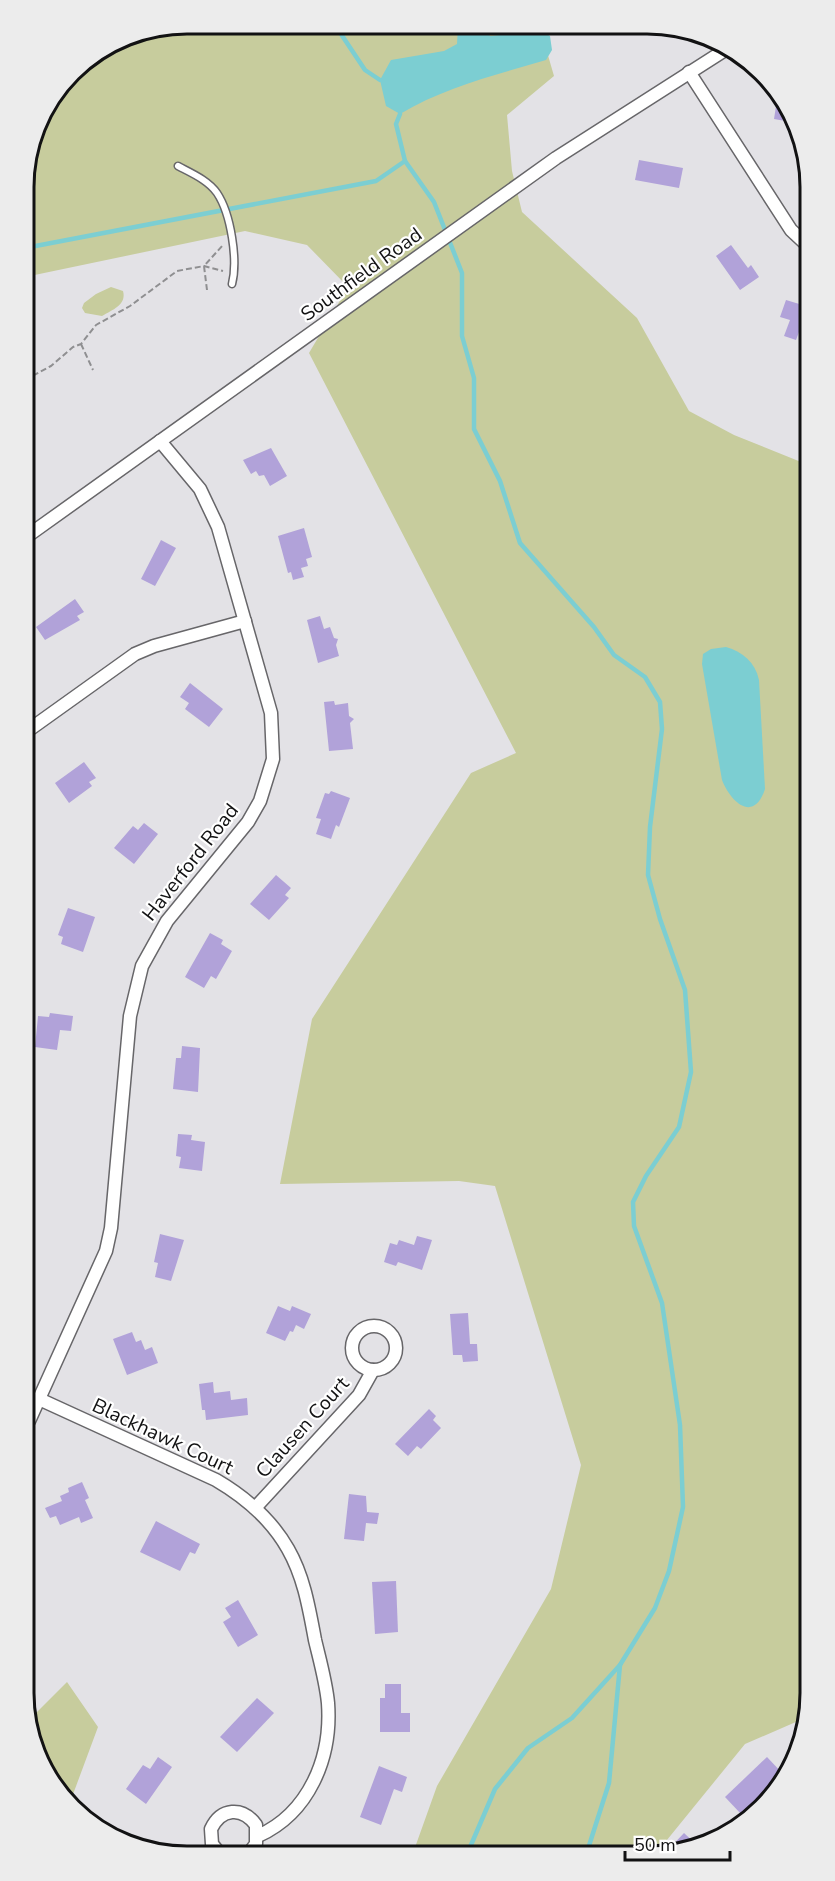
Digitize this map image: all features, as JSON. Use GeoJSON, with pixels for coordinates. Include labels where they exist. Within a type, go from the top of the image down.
{"type":"FeatureCollection","features":[{"type":"Feature","properties":{"kind":"street","name":"Southfield Road"},"geometry":{"type":"LineString","coordinates":[[35,531],[556,158],[720,53]]}},
{"type":"Feature","properties":{"kind":"street"},"geometry":{"type":"LineString","coordinates":[[689,72],[792,230],[800,238]]}},
{"type":"Feature","properties":{"kind":"street","name":"Haverford Road"},"geometry":{"type":"LineString","coordinates":[[34,1410],[106,1251],[111,1228],[130,1016],[142,966],[166,921],[248,822],[268,781],[274,734],[271,713],[211,508],[200,489],[160,441]]}},
{"type":"Feature","properties":{"kind":"street"},"geometry":{"type":"LineString","coordinates":[[35,726],[135,654],[154,646],[245,621]]}},
{"type":"Feature","properties":{"kind":"street","name":"Clausen Court"},"geometry":{"type":"LineString","coordinates":[[255,1508],[359,1395],[372,1370]]}},
{"type":"Feature","properties":{"kind":"street","name":"Blackhawk Court"},"geometry":{"type":"LineString","coordinates":[[39,1399],[216,1480],[255,1508],[287,1548],[305,1589],[327,1702],[328,1725],[319,1771],[309,1792],[295,1811],[280,1825],[258,1836]]}},
{"type":"Feature","properties":{"kind":"street"},"geometry":{"type":"LineString","coordinates":[[216,1846],[211,1837],[216,1820],[222,1814],[234,1811],[247,1815],[256,1825],[258,1836],[255,1846]]}},
{"type":"Feature","properties":{"kind":"lane"},"geometry":{"type":"LineString","coordinates":[[178,166],[202,179],[217,193],[236,254],[232,284]]}},
{"type":"Feature","properties":{"kind":"path"},"geometry":{"type":"LineString","coordinates":[[207,290],[204,266],[231,236]]}},
{"type":"Feature","properties":{"kind":"path"},"geometry":{"type":"LineString","coordinates":[[35,375],[51,366],[73,347],[81,344],[96,325],[130,306],[177,271],[204,266],[235,273]]}},
{"type":"Feature","properties":{"kind":"path"},"geometry":{"type":"LineString","coordinates":[[81,344],[93,370]]}},
{"type":"Feature","properties":{"kind":"green space"},"geometry":{"type":"Polygon","coordinates":[[[188,34],[537,34],[545,45],[554,76],[507,115],[512,171],[522,212],[637,318],[689,411],[734,435],[800,462],[800,1703],[797,1721],[745,1744],[663,1845],[416,1846],[437,1786],[551,1589],[581,1465],[495,1186],[459,1181],[280,1184],[312,1019],[471,773],[516,753],[309,353],[348,287],[307,245],[245,231],[35,275],[35,178],[40,148],[55,111],[79,79],[103,60],[129,46],[158,37],[188,34]]]}},
{"type":"Feature","properties":{"kind":"green space"},"geometry":{"type":"Polygon","coordinates":[[[111,287],[123,291],[123,300],[118,306],[102,316],[85,313],[82,308],[84,303],[111,287]]]}},
{"type":"Feature","properties":{"kind":"green space"},"geometry":{"type":"Polygon","coordinates":[[[67,1682],[98,1727],[73,1794],[50,1761],[36,1713],[67,1682]]]}},
{"type":"Feature","properties":{"kind":"water"},"geometry":{"type":"Polygon","coordinates":[[[458,34],[489,34],[490,36],[546,34],[550,36],[552,50],[546,60],[453,89],[400,114],[386,106],[380,80],[391,60],[444,51],[457,44],[458,34]]]}},
{"type":"Feature","properties":{"kind":"water"},"geometry":{"type":"Polygon","coordinates":[[[726,647],[738,652],[751,663],[759,680],[765,789],[755,805],[749,807],[743,806],[731,796],[722,780],[702,664],[703,654],[711,649],[726,647]]]}},
{"type":"Feature","properties":{"kind":"building"},"geometry":{"type":"Polygon","coordinates":[[[776,105],[785,121],[774,119],[776,105]]]}},
{"type":"Feature","properties":{"kind":"building"},"geometry":{"type":"Polygon","coordinates":[[[639,160],[683,168],[679,188],[635,180],[639,160]]]}},
{"type":"Feature","properties":{"kind":"building"},"geometry":{"type":"Polygon","coordinates":[[[731,245],[748,268],[751,265],[759,277],[740,290],[716,256],[731,245]]]}},
{"type":"Feature","properties":{"kind":"building"},"geometry":{"type":"Polygon","coordinates":[[[786,300],[800,304],[800,329],[796,340],[784,336],[790,320],[780,317],[786,300]]]}},
{"type":"Feature","properties":{"kind":"building"},"geometry":{"type":"Polygon","coordinates":[[[271,448],[287,476],[270,486],[264,475],[259,476],[256,471],[251,474],[243,460],[271,448]]]}},
{"type":"Feature","properties":{"kind":"building"},"geometry":{"type":"Polygon","coordinates":[[[304,528],[312,557],[306,559],[308,566],[301,568],[304,577],[293,580],[291,572],[288,573],[278,536],[304,528]]]}},
{"type":"Feature","properties":{"kind":"building"},"geometry":{"type":"Polygon","coordinates":[[[161,540],[176,548],[155,586],[141,579],[161,540]]]}},
{"type":"Feature","properties":{"kind":"building"},"geometry":{"type":"Polygon","coordinates":[[[75,599],[84,612],[77,616],[80,620],[45,640],[36,627],[75,599]]]}},
{"type":"Feature","properties":{"kind":"building"},"geometry":{"type":"Polygon","coordinates":[[[320,616],[324,629],[330,627],[334,638],[338,639],[336,645],[339,656],[318,663],[307,620],[320,616]]]}},
{"type":"Feature","properties":{"kind":"building"},"geometry":{"type":"Polygon","coordinates":[[[190,683],[223,709],[209,727],[185,709],[189,703],[180,697],[190,683]]]}},
{"type":"Feature","properties":{"kind":"building"},"geometry":{"type":"Polygon","coordinates":[[[334,701],[335,705],[348,703],[349,716],[354,719],[350,723],[353,749],[329,751],[324,702],[334,701]]]}},
{"type":"Feature","properties":{"kind":"building"},"geometry":{"type":"Polygon","coordinates":[[[84,762],[96,778],[89,782],[92,786],[69,803],[55,783],[84,762]]]}},
{"type":"Feature","properties":{"kind":"building"},"geometry":{"type":"Polygon","coordinates":[[[331,791],[350,798],[339,827],[336,825],[331,839],[316,834],[321,819],[316,818],[325,793],[329,794],[331,791]]]}},
{"type":"Feature","properties":{"kind":"building"},"geometry":{"type":"Polygon","coordinates":[[[144,823],[158,834],[134,864],[114,848],[133,826],[138,830],[144,823]]]}},
{"type":"Feature","properties":{"kind":"building"},"geometry":{"type":"Polygon","coordinates":[[[276,875],[291,888],[285,895],[289,898],[269,920],[250,904],[276,875]]]}},
{"type":"Feature","properties":{"kind":"building"},"geometry":{"type":"Polygon","coordinates":[[[68,908],[95,917],[83,952],[61,944],[63,937],[58,935],[68,908]]]}},
{"type":"Feature","properties":{"kind":"building"},"geometry":{"type":"Polygon","coordinates":[[[210,933],[223,940],[221,944],[232,951],[216,979],[211,976],[204,988],[185,977],[210,933]]]}},
{"type":"Feature","properties":{"kind":"building"},"geometry":{"type":"Polygon","coordinates":[[[50,1013],[73,1016],[71,1031],[60,1030],[57,1050],[35,1047],[38,1016],[49,1017],[50,1013]]]}},
{"type":"Feature","properties":{"kind":"building"},"geometry":{"type":"Polygon","coordinates":[[[182,1046],[200,1048],[198,1092],[173,1089],[176,1058],[181,1058],[182,1046]]]}},
{"type":"Feature","properties":{"kind":"building"},"geometry":{"type":"Polygon","coordinates":[[[178,1134],[192,1135],[191,1140],[205,1142],[202,1171],[179,1168],[181,1157],[176,1156],[178,1134]]]}},
{"type":"Feature","properties":{"kind":"building"},"geometry":{"type":"Polygon","coordinates":[[[160,1234],[184,1240],[171,1281],[155,1277],[158,1263],[154,1262],[160,1234]]]}},
{"type":"Feature","properties":{"kind":"building"},"geometry":{"type":"Polygon","coordinates":[[[417,1236],[432,1240],[422,1270],[398,1262],[396,1266],[384,1262],[390,1243],[397,1245],[399,1240],[414,1245],[417,1236]]]}},
{"type":"Feature","properties":{"kind":"building"},"geometry":{"type":"Polygon","coordinates":[[[278,1306],[290,1311],[292,1306],[311,1314],[304,1329],[296,1325],[285,1341],[266,1333],[278,1306]]]}},
{"type":"Feature","properties":{"kind":"building"},"geometry":{"type":"Polygon","coordinates":[[[468,1313],[470,1344],[477,1344],[478,1361],[463,1362],[462,1355],[453,1355],[450,1314],[468,1313]]]}},
{"type":"Feature","properties":{"kind":"building"},"geometry":{"type":"Polygon","coordinates":[[[132,1332],[136,1342],[141,1340],[145,1350],[152,1347],[158,1363],[127,1375],[113,1339],[132,1332]]]}},
{"type":"Feature","properties":{"kind":"building"},"geometry":{"type":"Polygon","coordinates":[[[213,1382],[214,1393],[230,1391],[231,1400],[247,1398],[248,1415],[206,1420],[205,1410],[202,1410],[199,1384],[213,1382]]]}},
{"type":"Feature","properties":{"kind":"building"},"geometry":{"type":"Polygon","coordinates":[[[429,1409],[436,1416],[433,1420],[441,1428],[421,1449],[417,1446],[408,1456],[395,1444],[429,1409]]]}},
{"type":"Feature","properties":{"kind":"building"},"geometry":{"type":"Polygon","coordinates":[[[82,1482],[89,1498],[85,1500],[93,1518],[81,1523],[79,1517],[60,1525],[56,1516],[50,1518],[45,1508],[62,1501],[60,1496],[69,1492],[68,1488],[82,1482]]]}},
{"type":"Feature","properties":{"kind":"building"},"geometry":{"type":"Polygon","coordinates":[[[349,1494],[366,1496],[367,1512],[379,1513],[377,1524],[366,1523],[364,1541],[344,1539],[349,1494]]]}},
{"type":"Feature","properties":{"kind":"building"},"geometry":{"type":"Polygon","coordinates":[[[156,1521],[200,1544],[195,1554],[190,1552],[180,1571],[140,1552],[156,1521]]]}},
{"type":"Feature","properties":{"kind":"building"},"geometry":{"type":"Polygon","coordinates":[[[396,1581],[398,1632],[375,1634],[372,1582],[396,1581]]]}},
{"type":"Feature","properties":{"kind":"building"},"geometry":{"type":"Polygon","coordinates":[[[238,1600],[258,1635],[238,1647],[223,1622],[231,1617],[225,1608],[238,1600]]]}},
{"type":"Feature","properties":{"kind":"building"},"geometry":{"type":"Polygon","coordinates":[[[385,1684],[401,1684],[401,1713],[410,1713],[410,1732],[380,1732],[380,1698],[385,1698],[385,1684]]]}},
{"type":"Feature","properties":{"kind":"building"},"geometry":{"type":"Polygon","coordinates":[[[257,1698],[274,1713],[237,1752],[220,1737],[257,1698]]]}},
{"type":"Feature","properties":{"kind":"building"},"geometry":{"type":"Polygon","coordinates":[[[158,1757],[172,1767],[146,1804],[126,1789],[143,1765],[150,1769],[158,1757]]]}},
{"type":"Feature","properties":{"kind":"building"},"geometry":{"type":"Polygon","coordinates":[[[767,1757],[780,1770],[769,1787],[741,1814],[725,1797],[767,1757]]]}},
{"type":"Feature","properties":{"kind":"building"},"geometry":{"type":"Polygon","coordinates":[[[379,1766],[407,1777],[402,1792],[394,1789],[381,1825],[360,1817],[379,1766]]]}},
{"type":"Feature","properties":{"kind":"building"},"geometry":{"type":"Polygon","coordinates":[[[684,1833],[691,1840],[687,1841],[674,1844],[684,1833]]]}},
{"type":"Feature","properties":{"kind":"waterway"},"geometry":{"type":"LineString","coordinates":[[341,34],[365,70],[380,80]]}},
{"type":"Feature","properties":{"kind":"waterway"},"geometry":{"type":"LineString","coordinates":[[400,114],[396,124],[405,161],[434,202],[462,273],[462,336],[474,378],[474,429],[500,481],[520,543],[594,627],[614,655],[645,677],[660,702],[662,729],[650,827],[648,875],[660,919],[685,990],[691,1072],[679,1127],[646,1176],[633,1202],[634,1226],[662,1303],[680,1425],[683,1507],[669,1571],[655,1608],[620,1665],[572,1718],[528,1748],[495,1789],[471,1846]]}},
{"type":"Feature","properties":{"kind":"waterway"},"geometry":{"type":"LineString","coordinates":[[35,246],[376,181],[405,161]]}},
{"type":"Feature","properties":{"kind":"waterway"},"geometry":{"type":"LineString","coordinates":[[589,1846],[609,1783],[620,1665]]}}]}
